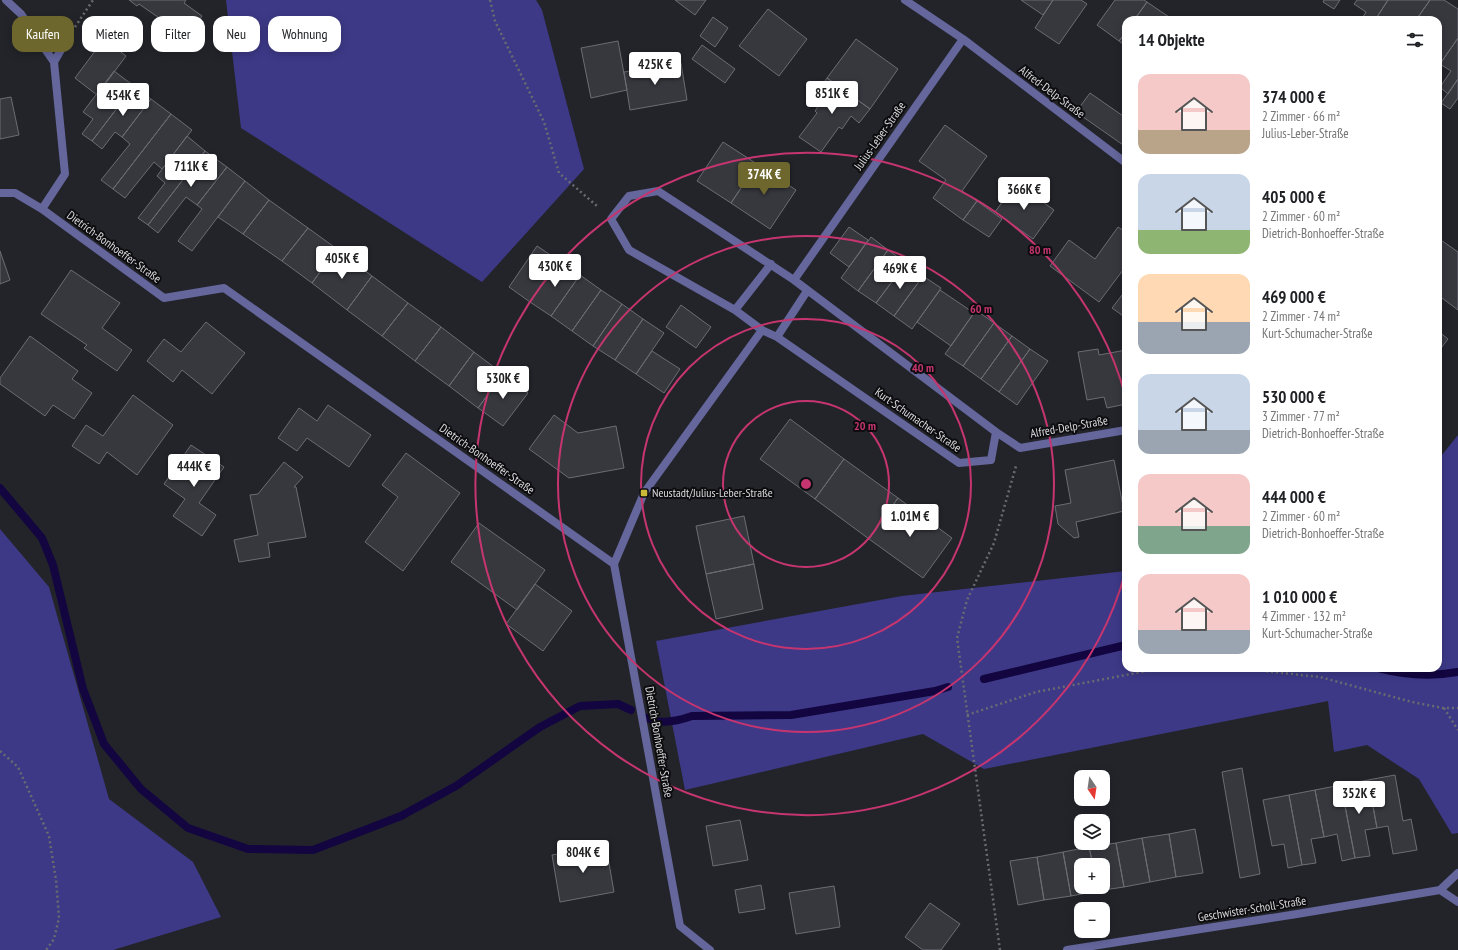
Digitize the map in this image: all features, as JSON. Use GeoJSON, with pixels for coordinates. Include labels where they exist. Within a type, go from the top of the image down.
{"type":"FeatureCollection","features":[{"type":"Feature","properties":{"kind":"street"},"geometry":{"type":"LineString","coordinates":[[6,0],[21,14],[54,62],[65,174],[42,209]]}},
{"type":"Feature","properties":{"kind":"street"},"geometry":{"type":"LineString","coordinates":[[905,0],[963,39]]}},
{"type":"Feature","properties":{"kind":"street","name":"Alfred-Delp-Straße"},"geometry":{"type":"LineString","coordinates":[[963,39],[1122,160]]}},
{"type":"Feature","properties":{"kind":"street","name":"Julius-Leber-Straße"},"geometry":{"type":"LineString","coordinates":[[794,280],[963,39]]}},
{"type":"Feature","properties":{"kind":"street"},"geometry":{"type":"LineString","coordinates":[[54,62],[60,52]]}},
{"type":"Feature","properties":{"kind":"street"},"geometry":{"type":"LineString","coordinates":[[614,564],[644,494],[762,330],[735,310],[629,250],[611,219],[629,196],[658,191],[794,280],[996,432]]}},
{"type":"Feature","properties":{"kind":"street","name":"Dietrich-Bonhoeffer-Straße"},"geometry":{"type":"LineString","coordinates":[[0,193],[14,193],[42,209],[164,298],[224,288],[614,564],[680,926],[710,950]]}},
{"type":"Feature","properties":{"kind":"street"},"geometry":{"type":"LineString","coordinates":[[735,310],[771,264]]}},
{"type":"Feature","properties":{"kind":"street"},"geometry":{"type":"LineString","coordinates":[[777,337],[807,291]]}},
{"type":"Feature","properties":{"kind":"street","name":"Kurt-Schumacher-Straße"},"geometry":{"type":"LineString","coordinates":[[762,330],[777,337],[960,463],[991,460],[996,432]]}},
{"type":"Feature","properties":{"kind":"street","name":"Alfred-Delp-Straße"},"geometry":{"type":"LineString","coordinates":[[996,432],[1020,448],[1122,431]]}},
{"type":"Feature","properties":{"kind":"street"},"geometry":{"type":"LineString","coordinates":[[1458,873],[1440,890],[1458,902]]}},
{"type":"Feature","properties":{"kind":"street","name":"Geschwister-Scholl-Straße"},"geometry":{"type":"LineString","coordinates":[[1067,950],[1440,890]]}},
{"type":"Feature","properties":{"kind":"path"},"geometry":{"type":"LineString","coordinates":[[74,29],[93,0]]}},
{"type":"Feature","properties":{"kind":"path"},"geometry":{"type":"LineString","coordinates":[[490,0],[495,21],[544,122],[559,173],[611,219]]}},
{"type":"Feature","properties":{"kind":"path"},"geometry":{"type":"LineString","coordinates":[[1000,950],[957,638],[967,600],[994,543],[1020,448]]}},
{"type":"Feature","properties":{"kind":"path"},"geometry":{"type":"LineString","coordinates":[[967,715],[1036,692],[1142,672]]}},
{"type":"Feature","properties":{"kind":"path"},"geometry":{"type":"LineString","coordinates":[[1274,672],[1320,677],[1412,702],[1443,708],[1458,708]]}},
{"type":"Feature","properties":{"kind":"path"},"geometry":{"type":"LineString","coordinates":[[1443,708],[1458,730]]}},
{"type":"Feature","properties":{"kind":"path"},"geometry":{"type":"LineString","coordinates":[[0,751],[18,767],[49,836],[56,880],[59,918],[54,939],[46,950]]}},
{"type":"Feature","properties":{"kind":"shaded area"},"geometry":{"type":"Polygon","coordinates":[[[226,0],[536,0],[542,10],[584,169],[482,282],[241,128],[232,52],[260,52],[260,16],[228,16],[226,0]]]}},
{"type":"Feature","properties":{"kind":"shaded area"},"geometry":{"type":"Polygon","coordinates":[[[1458,435],[1458,833],[1452,834],[1419,779],[1367,745],[1334,752],[1328,701],[984,769],[923,734],[685,790],[656,641],[902,596],[1122,571],[1122,672],[1442,672],[1442,455],[1458,435]]]}},
{"type":"Feature","properties":{"kind":"shaded area"},"geometry":{"type":"Polygon","coordinates":[[[0,529],[49,587],[109,799],[193,862],[221,917],[113,950],[0,950],[0,529]]]}},
{"type":"Feature","properties":{"kind":"building"},"geometry":{"type":"Polygon","coordinates":[[[129,0],[186,0],[184,3],[202,16],[156,16],[139,4],[137,6],[129,0]]]}},
{"type":"Feature","properties":{"kind":"building"},"geometry":{"type":"Polygon","coordinates":[[[675,0],[706,0],[695,15],[675,0]]]}},
{"type":"Feature","properties":{"kind":"building"},"geometry":{"type":"Polygon","coordinates":[[[1021,0],[1053,0],[1043,15],[1021,0]]]}},
{"type":"Feature","properties":{"kind":"building"},"geometry":{"type":"Polygon","coordinates":[[[1053,0],[1081,0],[1087,4],[1059,44],[1035,28],[1053,0]]]}},
{"type":"Feature","properties":{"kind":"building"},"geometry":{"type":"Polygon","coordinates":[[[1115,0],[1144,0],[1147,2],[1137,16],[1122,16],[1122,37],[1119,41],[1097,25],[1115,0]]]}},
{"type":"Feature","properties":{"kind":"building"},"geometry":{"type":"Polygon","coordinates":[[[1324,0],[1340,0],[1334,9],[1323,2],[1324,0]]]}},
{"type":"Feature","properties":{"kind":"building"},"geometry":{"type":"Polygon","coordinates":[[[1357,0],[1388,0],[1378,16],[1364,16],[1366,12],[1354,4],[1357,0]]]}},
{"type":"Feature","properties":{"kind":"building"},"geometry":{"type":"Polygon","coordinates":[[[1388,0],[1430,0],[1419,16],[1378,16],[1388,0]]]}},
{"type":"Feature","properties":{"kind":"building"},"geometry":{"type":"Polygon","coordinates":[[[1430,0],[1444,0],[1458,9],[1458,38],[1442,61],[1442,16],[1419,16],[1430,0]]]}},
{"type":"Feature","properties":{"kind":"building"},"geometry":{"type":"Polygon","coordinates":[[[1147,2],[1168,16],[1137,16],[1147,2]]]}},
{"type":"Feature","properties":{"kind":"building"},"geometry":{"type":"Polygon","coordinates":[[[768,9],[807,39],[779,76],[739,46],[768,9]]]}},
{"type":"Feature","properties":{"kind":"building"},"geometry":{"type":"Polygon","coordinates":[[[713,17],[728,28],[715,47],[700,36],[713,17]]]}},
{"type":"Feature","properties":{"kind":"building"},"geometry":{"type":"Polygon","coordinates":[[[1458,38],[1458,79],[1448,94],[1442,89],[1442,84],[1451,71],[1442,65],[1442,61],[1458,38]]]}},
{"type":"Feature","properties":{"kind":"building"},"geometry":{"type":"Polygon","coordinates":[[[856,39],[898,69],[870,109],[827,78],[856,39]]]}},
{"type":"Feature","properties":{"kind":"building"},"geometry":{"type":"Polygon","coordinates":[[[618,41],[627,90],[591,98],[581,48],[618,41]]]}},
{"type":"Feature","properties":{"kind":"building"},"geometry":{"type":"Polygon","coordinates":[[[702,45],[735,69],[725,83],[692,59],[702,45]]]}},
{"type":"Feature","properties":{"kind":"building"},"geometry":{"type":"Polygon","coordinates":[[[94,52],[121,52],[126,56],[97,95],[75,78],[94,52]]]}},
{"type":"Feature","properties":{"kind":"building"},"geometry":{"type":"Polygon","coordinates":[[[681,63],[687,100],[630,110],[624,72],[681,63]]]}},
{"type":"Feature","properties":{"kind":"building"},"geometry":{"type":"Polygon","coordinates":[[[114,71],[134,86],[92,141],[82,134],[93,119],[83,112],[114,71]]]}},
{"type":"Feature","properties":{"kind":"building"},"geometry":{"type":"Polygon","coordinates":[[[827,78],[870,109],[859,123],[851,116],[842,129],[839,127],[821,152],[799,137],[817,113],[815,111],[824,97],[817,92],[827,78]]]}},
{"type":"Feature","properties":{"kind":"building"},"geometry":{"type":"Polygon","coordinates":[[[1458,79],[1458,98],[1450,109],[1442,104],[1458,79]]]}},
{"type":"Feature","properties":{"kind":"building"},"geometry":{"type":"Polygon","coordinates":[[[134,86],[151,99],[122,137],[115,132],[102,149],[92,141],[134,86]]]}},
{"type":"Feature","properties":{"kind":"building"},"geometry":{"type":"Polygon","coordinates":[[[1090,93],[1122,115],[1122,144],[1076,112],[1090,93]]]}},
{"type":"Feature","properties":{"kind":"building"},"geometry":{"type":"Polygon","coordinates":[[[11,97],[19,135],[0,139],[0,99],[11,97]]]}},
{"type":"Feature","properties":{"kind":"building"},"geometry":{"type":"Polygon","coordinates":[[[151,99],[171,114],[113,189],[101,180],[130,144],[122,137],[151,99]]]}},
{"type":"Feature","properties":{"kind":"building"},"geometry":{"type":"Polygon","coordinates":[[[171,114],[192,130],[162,169],[154,162],[125,198],[113,189],[171,114]]]}},
{"type":"Feature","properties":{"kind":"building"},"geometry":{"type":"Polygon","coordinates":[[[945,125],[987,156],[962,191],[977,201],[963,220],[933,198],[946,180],[919,161],[945,125]]]}},
{"type":"Feature","properties":{"kind":"building"},"geometry":{"type":"Polygon","coordinates":[[[187,136],[205,151],[148,225],[138,218],[165,183],[157,176],[187,136]]]}},
{"type":"Feature","properties":{"kind":"building"},"geometry":{"type":"Polygon","coordinates":[[[723,142],[757,164],[731,203],[697,181],[723,142]]]}},
{"type":"Feature","properties":{"kind":"building"},"geometry":{"type":"Polygon","coordinates":[[[205,151],[227,167],[197,205],[186,197],[158,233],[148,225],[205,151]]]}},
{"type":"Feature","properties":{"kind":"building"},"geometry":{"type":"Polygon","coordinates":[[[757,164],[796,190],[770,229],[731,203],[757,164]]]}},
{"type":"Feature","properties":{"kind":"building"},"geometry":{"type":"Polygon","coordinates":[[[227,167],[245,181],[192,251],[178,241],[202,209],[197,205],[227,167]]]}},
{"type":"Feature","properties":{"kind":"building"},"geometry":{"type":"Polygon","coordinates":[[[245,181],[269,200],[243,234],[218,217],[245,181]]]}},
{"type":"Feature","properties":{"kind":"building"},"geometry":{"type":"Polygon","coordinates":[[[1016,183],[1054,210],[1033,239],[995,212],[1016,183]]]}},
{"type":"Feature","properties":{"kind":"building"},"geometry":{"type":"Polygon","coordinates":[[[269,200],[308,228],[282,261],[243,234],[269,200]]]}},
{"type":"Feature","properties":{"kind":"building"},"geometry":{"type":"Polygon","coordinates":[[[977,201],[1002,219],[989,237],[963,220],[977,201]]]}},
{"type":"Feature","properties":{"kind":"building"},"geometry":{"type":"Polygon","coordinates":[[[849,227],[868,240],[849,267],[830,253],[849,227]]]}},
{"type":"Feature","properties":{"kind":"building"},"geometry":{"type":"Polygon","coordinates":[[[1118,227],[1122,230],[1122,271],[1099,302],[1050,266],[1069,240],[1095,259],[1118,227]]]}},
{"type":"Feature","properties":{"kind":"building"},"geometry":{"type":"Polygon","coordinates":[[[308,228],[337,249],[312,283],[282,261],[308,228]]]}},
{"type":"Feature","properties":{"kind":"building"},"geometry":{"type":"Polygon","coordinates":[[[871,237],[888,250],[858,291],[841,278],[871,237]]]}},
{"type":"Feature","properties":{"kind":"building"},"geometry":{"type":"Polygon","coordinates":[[[1442,241],[1458,252],[1458,310],[1442,298],[1442,241]]]}},
{"type":"Feature","properties":{"kind":"building"},"geometry":{"type":"Polygon","coordinates":[[[537,246],[558,260],[530,302],[509,287],[537,246]]]}},
{"type":"Feature","properties":{"kind":"building"},"geometry":{"type":"Polygon","coordinates":[[[337,249],[372,276],[347,310],[312,283],[337,249]]]}},
{"type":"Feature","properties":{"kind":"building"},"geometry":{"type":"Polygon","coordinates":[[[888,250],[906,263],[876,303],[858,291],[888,250]]]}},
{"type":"Feature","properties":{"kind":"building"},"geometry":{"type":"Polygon","coordinates":[[[0,251],[10,280],[0,284],[0,251]]]}},
{"type":"Feature","properties":{"kind":"building"},"geometry":{"type":"Polygon","coordinates":[[[558,260],[580,275],[551,316],[530,302],[558,260]]]}},
{"type":"Feature","properties":{"kind":"building"},"geometry":{"type":"Polygon","coordinates":[[[906,263],[923,276],[894,316],[876,303],[906,263]]]}},
{"type":"Feature","properties":{"kind":"building"},"geometry":{"type":"Polygon","coordinates":[[[71,270],[120,303],[102,328],[132,350],[117,371],[84,348],[87,345],[41,314],[71,270]]]}},
{"type":"Feature","properties":{"kind":"building"},"geometry":{"type":"Polygon","coordinates":[[[580,275],[601,290],[572,331],[551,316],[580,275]]]}},
{"type":"Feature","properties":{"kind":"building"},"geometry":{"type":"Polygon","coordinates":[[[372,276],[408,303],[382,336],[347,310],[372,276]]]}},
{"type":"Feature","properties":{"kind":"building"},"geometry":{"type":"Polygon","coordinates":[[[923,276],[941,288],[912,329],[894,316],[923,276]]]}},
{"type":"Feature","properties":{"kind":"building"},"geometry":{"type":"Polygon","coordinates":[[[601,290],[622,304],[593,346],[572,331],[601,290]]]}},
{"type":"Feature","properties":{"kind":"building"},"geometry":{"type":"Polygon","coordinates":[[[940,290],[974,313],[951,346],[917,322],[940,290]]]}},
{"type":"Feature","properties":{"kind":"building"},"geometry":{"type":"Polygon","coordinates":[[[1122,295],[1122,315],[1112,308],[1122,295]]]}},
{"type":"Feature","properties":{"kind":"building"},"geometry":{"type":"Polygon","coordinates":[[[408,303],[441,327],[415,361],[382,336],[408,303]]]}},
{"type":"Feature","properties":{"kind":"building"},"geometry":{"type":"Polygon","coordinates":[[[622,304],[643,319],[615,360],[593,346],[622,304]]]}},
{"type":"Feature","properties":{"kind":"building"},"geometry":{"type":"Polygon","coordinates":[[[681,305],[711,327],[696,348],[666,327],[681,305]]]}},
{"type":"Feature","properties":{"kind":"building"},"geometry":{"type":"Polygon","coordinates":[[[976,310],[994,323],[963,366],[945,354],[976,310]]]}},
{"type":"Feature","properties":{"kind":"building"},"geometry":{"type":"Polygon","coordinates":[[[643,319],[664,333],[636,374],[615,360],[643,319]]]}},
{"type":"Feature","properties":{"kind":"building"},"geometry":{"type":"Polygon","coordinates":[[[206,322],[245,353],[212,394],[182,370],[173,382],[147,361],[164,339],[181,352],[206,322]]]}},
{"type":"Feature","properties":{"kind":"building"},"geometry":{"type":"Polygon","coordinates":[[[994,323],[1012,336],[981,379],[963,366],[994,323]]]}},
{"type":"Feature","properties":{"kind":"building"},"geometry":{"type":"Polygon","coordinates":[[[441,327],[474,352],[449,386],[415,361],[441,327]]]}},
{"type":"Feature","properties":{"kind":"building"},"geometry":{"type":"Polygon","coordinates":[[[1442,334],[1448,339],[1442,347],[1442,334]]]}},
{"type":"Feature","properties":{"kind":"building"},"geometry":{"type":"Polygon","coordinates":[[[30,336],[78,371],[72,379],[92,393],[74,419],[53,405],[45,416],[0,384],[0,378],[30,336]]]}},
{"type":"Feature","properties":{"kind":"building"},"geometry":{"type":"Polygon","coordinates":[[[1012,336],[1030,349],[999,392],[981,379],[1012,336]]]}},
{"type":"Feature","properties":{"kind":"building"},"geometry":{"type":"Polygon","coordinates":[[[1030,349],[1048,361],[1017,405],[999,392],[1030,349]]]}},
{"type":"Feature","properties":{"kind":"building"},"geometry":{"type":"Polygon","coordinates":[[[1098,349],[1099,355],[1122,351],[1122,405],[1107,408],[1104,397],[1087,400],[1078,352],[1098,349]]]}},
{"type":"Feature","properties":{"kind":"building"},"geometry":{"type":"Polygon","coordinates":[[[652,351],[680,369],[664,393],[636,374],[652,351]]]}},
{"type":"Feature","properties":{"kind":"building"},"geometry":{"type":"Polygon","coordinates":[[[474,352],[503,374],[478,408],[449,386],[474,352]]]}},
{"type":"Feature","properties":{"kind":"building"},"geometry":{"type":"Polygon","coordinates":[[[503,374],[528,393],[503,426],[478,408],[503,374]]]}},
{"type":"Feature","properties":{"kind":"building"},"geometry":{"type":"Polygon","coordinates":[[[133,395],[173,425],[137,475],[107,452],[99,464],[72,446],[86,425],[103,436],[133,395]]]}},
{"type":"Feature","properties":{"kind":"building"},"geometry":{"type":"Polygon","coordinates":[[[328,405],[371,435],[349,467],[307,438],[297,451],[278,438],[299,408],[317,421],[328,405]]]}},
{"type":"Feature","properties":{"kind":"building"},"geometry":{"type":"Polygon","coordinates":[[[554,415],[578,433],[616,426],[624,468],[569,478],[529,449],[554,415]]]}},
{"type":"Feature","properties":{"kind":"building"},"geometry":{"type":"Polygon","coordinates":[[[790,419],[844,459],[815,499],[760,459],[790,419]]]}},
{"type":"Feature","properties":{"kind":"building"},"geometry":{"type":"Polygon","coordinates":[[[191,445],[224,467],[199,503],[216,515],[202,536],[173,516],[185,499],[164,484],[191,445]]]}},
{"type":"Feature","properties":{"kind":"building"},"geometry":{"type":"Polygon","coordinates":[[[406,453],[460,493],[403,571],[365,542],[398,497],[382,485],[406,453]]]}},
{"type":"Feature","properties":{"kind":"building"},"geometry":{"type":"Polygon","coordinates":[[[844,459],[898,498],[869,539],[815,499],[844,459]]]}},
{"type":"Feature","properties":{"kind":"building"},"geometry":{"type":"Polygon","coordinates":[[[1114,460],[1122,501],[1122,511],[1076,522],[1079,537],[1074,538],[1058,524],[1055,506],[1071,503],[1065,470],[1114,460]]]}},
{"type":"Feature","properties":{"kind":"building"},"geometry":{"type":"Polygon","coordinates":[[[284,462],[303,477],[294,487],[296,487],[306,537],[268,543],[270,557],[239,562],[234,540],[258,535],[250,495],[258,494],[284,462]]]}},
{"type":"Feature","properties":{"kind":"building"},"geometry":{"type":"Polygon","coordinates":[[[898,498],[952,538],[923,578],[869,539],[898,498]]]}},
{"type":"Feature","properties":{"kind":"building"},"geometry":{"type":"Polygon","coordinates":[[[744,516],[754,564],[706,574],[696,526],[744,516]]]}},
{"type":"Feature","properties":{"kind":"building"},"geometry":{"type":"Polygon","coordinates":[[[479,523],[545,570],[517,610],[451,562],[479,523]]]}},
{"type":"Feature","properties":{"kind":"building"},"geometry":{"type":"Polygon","coordinates":[[[754,564],[763,609],[716,619],[706,574],[754,564]]]}},
{"type":"Feature","properties":{"kind":"building"},"geometry":{"type":"Polygon","coordinates":[[[535,584],[572,611],[543,651],[506,624],[535,584]]]}},
{"type":"Feature","properties":{"kind":"building"},"geometry":{"type":"Polygon","coordinates":[[[1242,768],[1260,874],[1240,878],[1222,772],[1242,768]]]}},
{"type":"Feature","properties":{"kind":"building"},"geometry":{"type":"Polygon","coordinates":[[[1395,775],[1403,821],[1411,819],[1417,850],[1393,854],[1388,826],[1377,828],[1368,780],[1395,775]]]}},
{"type":"Feature","properties":{"kind":"building"},"geometry":{"type":"Polygon","coordinates":[[[1368,780],[1377,828],[1365,830],[1370,856],[1355,858],[1341,785],[1368,780]]]}},
{"type":"Feature","properties":{"kind":"building"},"geometry":{"type":"Polygon","coordinates":[[[1341,785],[1355,858],[1342,861],[1337,834],[1324,837],[1315,790],[1341,785]]]}},
{"type":"Feature","properties":{"kind":"building"},"geometry":{"type":"Polygon","coordinates":[[[1315,790],[1324,837],[1311,839],[1316,863],[1302,865],[1289,795],[1315,790]]]}},
{"type":"Feature","properties":{"kind":"building"},"geometry":{"type":"Polygon","coordinates":[[[1289,795],[1302,865],[1288,868],[1284,844],[1272,846],[1263,800],[1289,795]]]}},
{"type":"Feature","properties":{"kind":"building"},"geometry":{"type":"Polygon","coordinates":[[[740,820],[748,860],[713,866],[706,826],[740,820]]]}},
{"type":"Feature","properties":{"kind":"building"},"geometry":{"type":"Polygon","coordinates":[[[1195,829],[1203,873],[1176,877],[1169,834],[1195,829]]]}},
{"type":"Feature","properties":{"kind":"building"},"geometry":{"type":"Polygon","coordinates":[[[1169,834],[1176,877],[1150,882],[1142,838],[1169,834]]]}},
{"type":"Feature","properties":{"kind":"building"},"geometry":{"type":"Polygon","coordinates":[[[1142,838],[1150,882],[1124,887],[1116,843],[1142,838]]]}},
{"type":"Feature","properties":{"kind":"building"},"geometry":{"type":"Polygon","coordinates":[[[1116,843],[1124,887],[1110,889],[1110,858],[1091,858],[1090,850],[1110,850],[1110,844],[1116,843]]]}},
{"type":"Feature","properties":{"kind":"building"},"geometry":{"type":"Polygon","coordinates":[[[606,846],[614,892],[560,902],[552,855],[606,846]]]}},
{"type":"Feature","properties":{"kind":"building"},"geometry":{"type":"Polygon","coordinates":[[[1074,850],[1090,850],[1091,858],[1074,858],[1074,894],[1081,894],[1071,896],[1063,852],[1074,850]]]}},
{"type":"Feature","properties":{"kind":"building"},"geometry":{"type":"Polygon","coordinates":[[[1063,852],[1071,896],[1044,900],[1037,857],[1063,852]]]}},
{"type":"Feature","properties":{"kind":"building"},"geometry":{"type":"Polygon","coordinates":[[[1037,857],[1044,900],[1018,905],[1010,861],[1037,857]]]}},
{"type":"Feature","properties":{"kind":"building"},"geometry":{"type":"Polygon","coordinates":[[[761,885],[765,909],[739,913],[735,890],[761,885]]]}},
{"type":"Feature","properties":{"kind":"building"},"geometry":{"type":"Polygon","coordinates":[[[834,886],[840,927],[796,934],[789,893],[834,886]]]}},
{"type":"Feature","properties":{"kind":"building"},"geometry":{"type":"Polygon","coordinates":[[[930,903],[960,924],[941,950],[923,950],[905,937],[930,903]]]}},
{"type":"Feature","properties":{"kind":"waterway"},"geometry":{"type":"LineString","coordinates":[[0,488],[42,538],[53,565],[83,689],[104,744],[141,789],[188,828],[248,849],[313,850],[401,816],[456,786],[540,727],[580,706],[618,704],[631,710]]}},
{"type":"Feature","properties":{"kind":"waterway"},"geometry":{"type":"LineString","coordinates":[[984,679],[1122,646]]}},
{"type":"Feature","properties":{"kind":"waterway"},"geometry":{"type":"LineString","coordinates":[[1397,672],[1418,674],[1448,674],[1458,672]]}},
{"type":"Feature","properties":{"kind":"waterway"},"geometry":{"type":"LineString","coordinates":[[647,718],[664,722],[675,721],[692,716],[791,715],[935,691],[948,687]]}},
{"type":"Feature","properties":{"kind":"place","name":"Neustadt/Julius-Leber-Straße"},"geometry":{"type":"Point","coordinates":[644,493]}}]}
